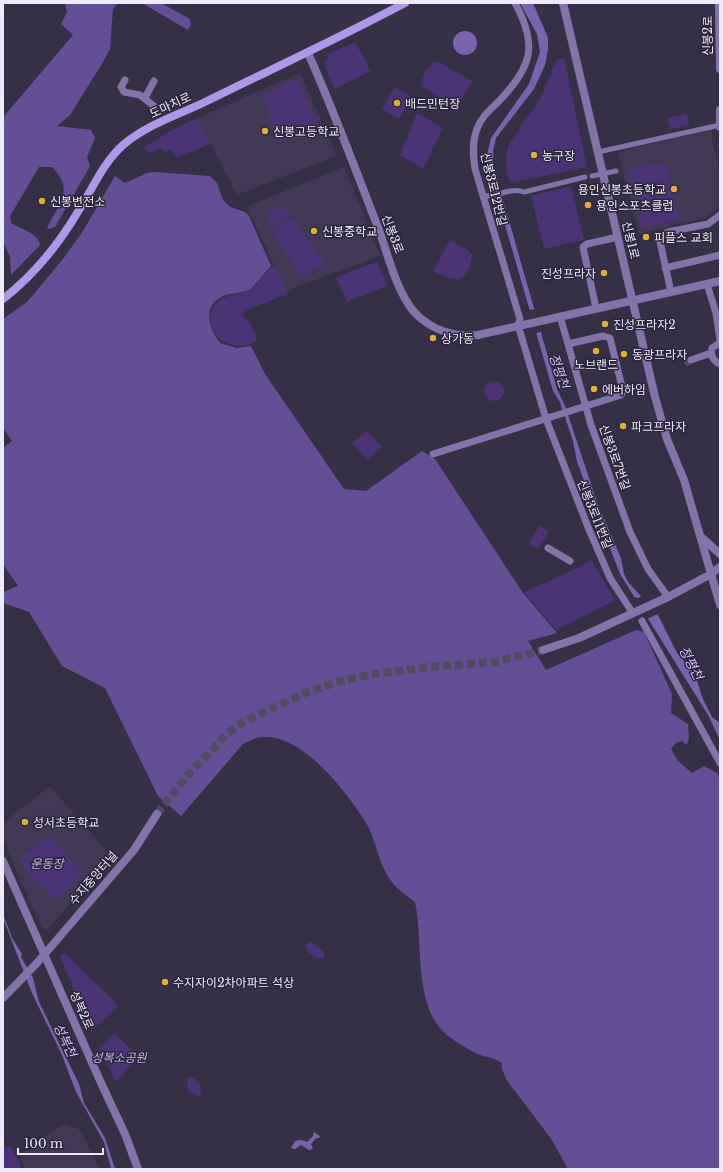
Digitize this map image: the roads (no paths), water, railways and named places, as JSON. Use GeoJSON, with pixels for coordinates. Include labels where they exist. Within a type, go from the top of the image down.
{"type":"FeatureCollection","features":[{"type":"Feature","properties":{"kind":"main road","name":"도마치로"},"geometry":{"type":"LineString","coordinates":[[3,299],[33,272],[61,238],[103,168],[112,155],[126,142],[164,121],[308,53],[405,3]]}},
{"type":"Feature","properties":{"kind":"street","name":"신봉3로12번길"},"geometry":{"type":"LineString","coordinates":[[515,3],[528,30],[529,58],[522,72],[500,99],[485,114],[476,130],[473,148],[474,158],[486,196],[521,325]]}},
{"type":"Feature","properties":{"kind":"street","name":"신봉1로"},"geometry":{"type":"LineString","coordinates":[[563,3],[655,396],[668,439],[684,480],[711,574]]}},
{"type":"Feature","properties":{"kind":"street","name":"신봉2로"},"geometry":{"type":"LineString","coordinates":[[720,3],[720,69]]}},
{"type":"Feature","properties":{"kind":"street","name":"신봉3로"},"geometry":{"type":"LineString","coordinates":[[308,53],[352,159],[399,286],[414,312],[437,330],[458,336],[478,335],[560,316]]}},
{"type":"Feature","properties":{"kind":"street"},"geometry":{"type":"LineString","coordinates":[[124,80],[121,87],[124,92],[140,95],[155,107]]}},
{"type":"Feature","properties":{"kind":"street"},"geometry":{"type":"LineString","coordinates":[[145,98],[154,81]]}},
{"type":"Feature","properties":{"kind":"street"},"geometry":{"type":"LineString","coordinates":[[598,152],[720,126],[720,110]]}},
{"type":"Feature","properties":{"kind":"street"},"geometry":{"type":"LineString","coordinates":[[592,176],[616,171]]}},
{"type":"Feature","properties":{"kind":"street"},"geometry":{"type":"LineString","coordinates":[[486,196],[516,189],[524,192],[585,177]]}},
{"type":"Feature","properties":{"kind":"street"},"geometry":{"type":"LineString","coordinates":[[671,292],[658,243],[659,237],[662,234],[708,224],[720,215]]}},
{"type":"Feature","properties":{"kind":"street"},"geometry":{"type":"LineString","coordinates":[[596,308],[582,247],[587,244],[618,238]]}},
{"type":"Feature","properties":{"kind":"street"},"geometry":{"type":"LineString","coordinates":[[665,268],[720,255]]}},
{"type":"Feature","properties":{"kind":"street"},"geometry":{"type":"LineString","coordinates":[[560,316],[720,281]]}},
{"type":"Feature","properties":{"kind":"street"},"geometry":{"type":"LineString","coordinates":[[707,284],[716,313],[720,340]]}},
{"type":"Feature","properties":{"kind":"street","name":"신봉3로7번길"},"geometry":{"type":"LineString","coordinates":[[560,316],[582,407],[636,546],[648,569],[668,597]]}},
{"type":"Feature","properties":{"kind":"street","name":"신봉3로11번길"},"geometry":{"type":"LineString","coordinates":[[521,325],[549,418],[605,568],[622,598],[634,612]]}},
{"type":"Feature","properties":{"kind":"street"},"geometry":{"type":"LineString","coordinates":[[433,454],[615,398],[622,393],[612,341],[604,336],[568,344]]}},
{"type":"Feature","properties":{"kind":"street"},"geometry":{"type":"LineString","coordinates":[[720,343],[714,346],[711,353],[714,361],[720,364]]}},
{"type":"Feature","properties":{"kind":"street"},"geometry":{"type":"LineString","coordinates":[[691,360],[711,353]]}},
{"type":"Feature","properties":{"kind":"street"},"geometry":{"type":"LineString","coordinates":[[700,536],[720,554]]}},
{"type":"Feature","properties":{"kind":"street"},"geometry":{"type":"LineString","coordinates":[[548,548],[570,561]]}},
{"type":"Feature","properties":{"kind":"street"},"geometry":{"type":"LineString","coordinates":[[543,650],[579,638],[668,597],[711,574],[720,567]]}},
{"type":"Feature","properties":{"kind":"street"},"geometry":{"type":"LineString","coordinates":[[711,574],[720,606]]}},
{"type":"Feature","properties":{"kind":"street"},"geometry":{"type":"LineString","coordinates":[[642,621],[720,763]]}},
{"type":"Feature","properties":{"kind":"street","name":"수지중앙터널"},"geometry":{"type":"LineString","coordinates":[[3,998],[37,964],[134,850],[157,814]]}},
{"type":"Feature","properties":{"kind":"street","name":"성복2로"},"geometry":{"type":"LineString","coordinates":[[3,861],[125,1134],[138,1169]]}},
{"type":"Feature","properties":{"kind":"tunnel"},"geometry":{"type":"LineString","coordinates":[[685,364],[691,360]]}},
{"type":"Feature","properties":{"kind":"tunnel"},"geometry":{"type":"LineString","coordinates":[[157,814],[187,776],[227,734],[245,721],[305,693],[337,682],[369,675],[429,667],[494,662],[543,650]]}},
{"type":"Feature","properties":{"kind":"place","name":"배드민턴장"},"geometry":{"type":"Point","coordinates":[397,103]}},
{"type":"Feature","properties":{"kind":"place","name":"신봉고등학교"},"geometry":{"type":"Point","coordinates":[265,131]}},
{"type":"Feature","properties":{"kind":"place","name":"농구장"},"geometry":{"type":"Point","coordinates":[534,155]}},
{"type":"Feature","properties":{"kind":"place","name":"용인신봉초등학교"},"geometry":{"type":"Point","coordinates":[674,189]}},
{"type":"Feature","properties":{"kind":"place","name":"신봉변전소"},"geometry":{"type":"Point","coordinates":[42,201]}},
{"type":"Feature","properties":{"kind":"place","name":"용인스포츠클럽"},"geometry":{"type":"Point","coordinates":[588,205]}},
{"type":"Feature","properties":{"kind":"place","name":"신봉중학교"},"geometry":{"type":"Point","coordinates":[314,231]}},
{"type":"Feature","properties":{"kind":"place","name":"피플스 교회"},"geometry":{"type":"Point","coordinates":[646,237]}},
{"type":"Feature","properties":{"kind":"place","name":"진성프라자"},"geometry":{"type":"Point","coordinates":[604,273]}},
{"type":"Feature","properties":{"kind":"place","name":"진성프라자2"},"geometry":{"type":"Point","coordinates":[605,324]}},
{"type":"Feature","properties":{"kind":"place","name":"상가동"},"geometry":{"type":"Point","coordinates":[433,338]}},
{"type":"Feature","properties":{"kind":"place","name":"노브랜드"},"geometry":{"type":"Point","coordinates":[596,351]}},
{"type":"Feature","properties":{"kind":"place","name":"동광프라자"},"geometry":{"type":"Point","coordinates":[624,354]}},
{"type":"Feature","properties":{"kind":"place","name":"에버하임"},"geometry":{"type":"Point","coordinates":[594,389]}},
{"type":"Feature","properties":{"kind":"place","name":"파크프라자"},"geometry":{"type":"Point","coordinates":[623,426]}},
{"type":"Feature","properties":{"kind":"place","name":"성서초등학교"},"geometry":{"type":"Point","coordinates":[25,822]}},
{"type":"Feature","properties":{"kind":"place","name":"수지자이2차아파트 석상"},"geometry":{"type":"Point","coordinates":[165,982]}},
{"type":"Feature","properties":{"kind":"water label","name":"정평천"},"geometry":{"type":"Point","coordinates":[559,371]}},
{"type":"Feature","properties":{"kind":"water label","name":"정평천"},"geometry":{"type":"Point","coordinates":[691,663]}},
{"type":"Feature","properties":{"kind":"water label","name":"성복천"},"geometry":{"type":"Point","coordinates":[65,1040]}},
{"type":"Feature","properties":{"kind":"park label","name":"운동장"},"geometry":{"type":"Point","coordinates":[47,863]}},
{"type":"Feature","properties":{"kind":"park label","name":"성복소공원"},"geometry":{"type":"Point","coordinates":[119,1057]}}]}
